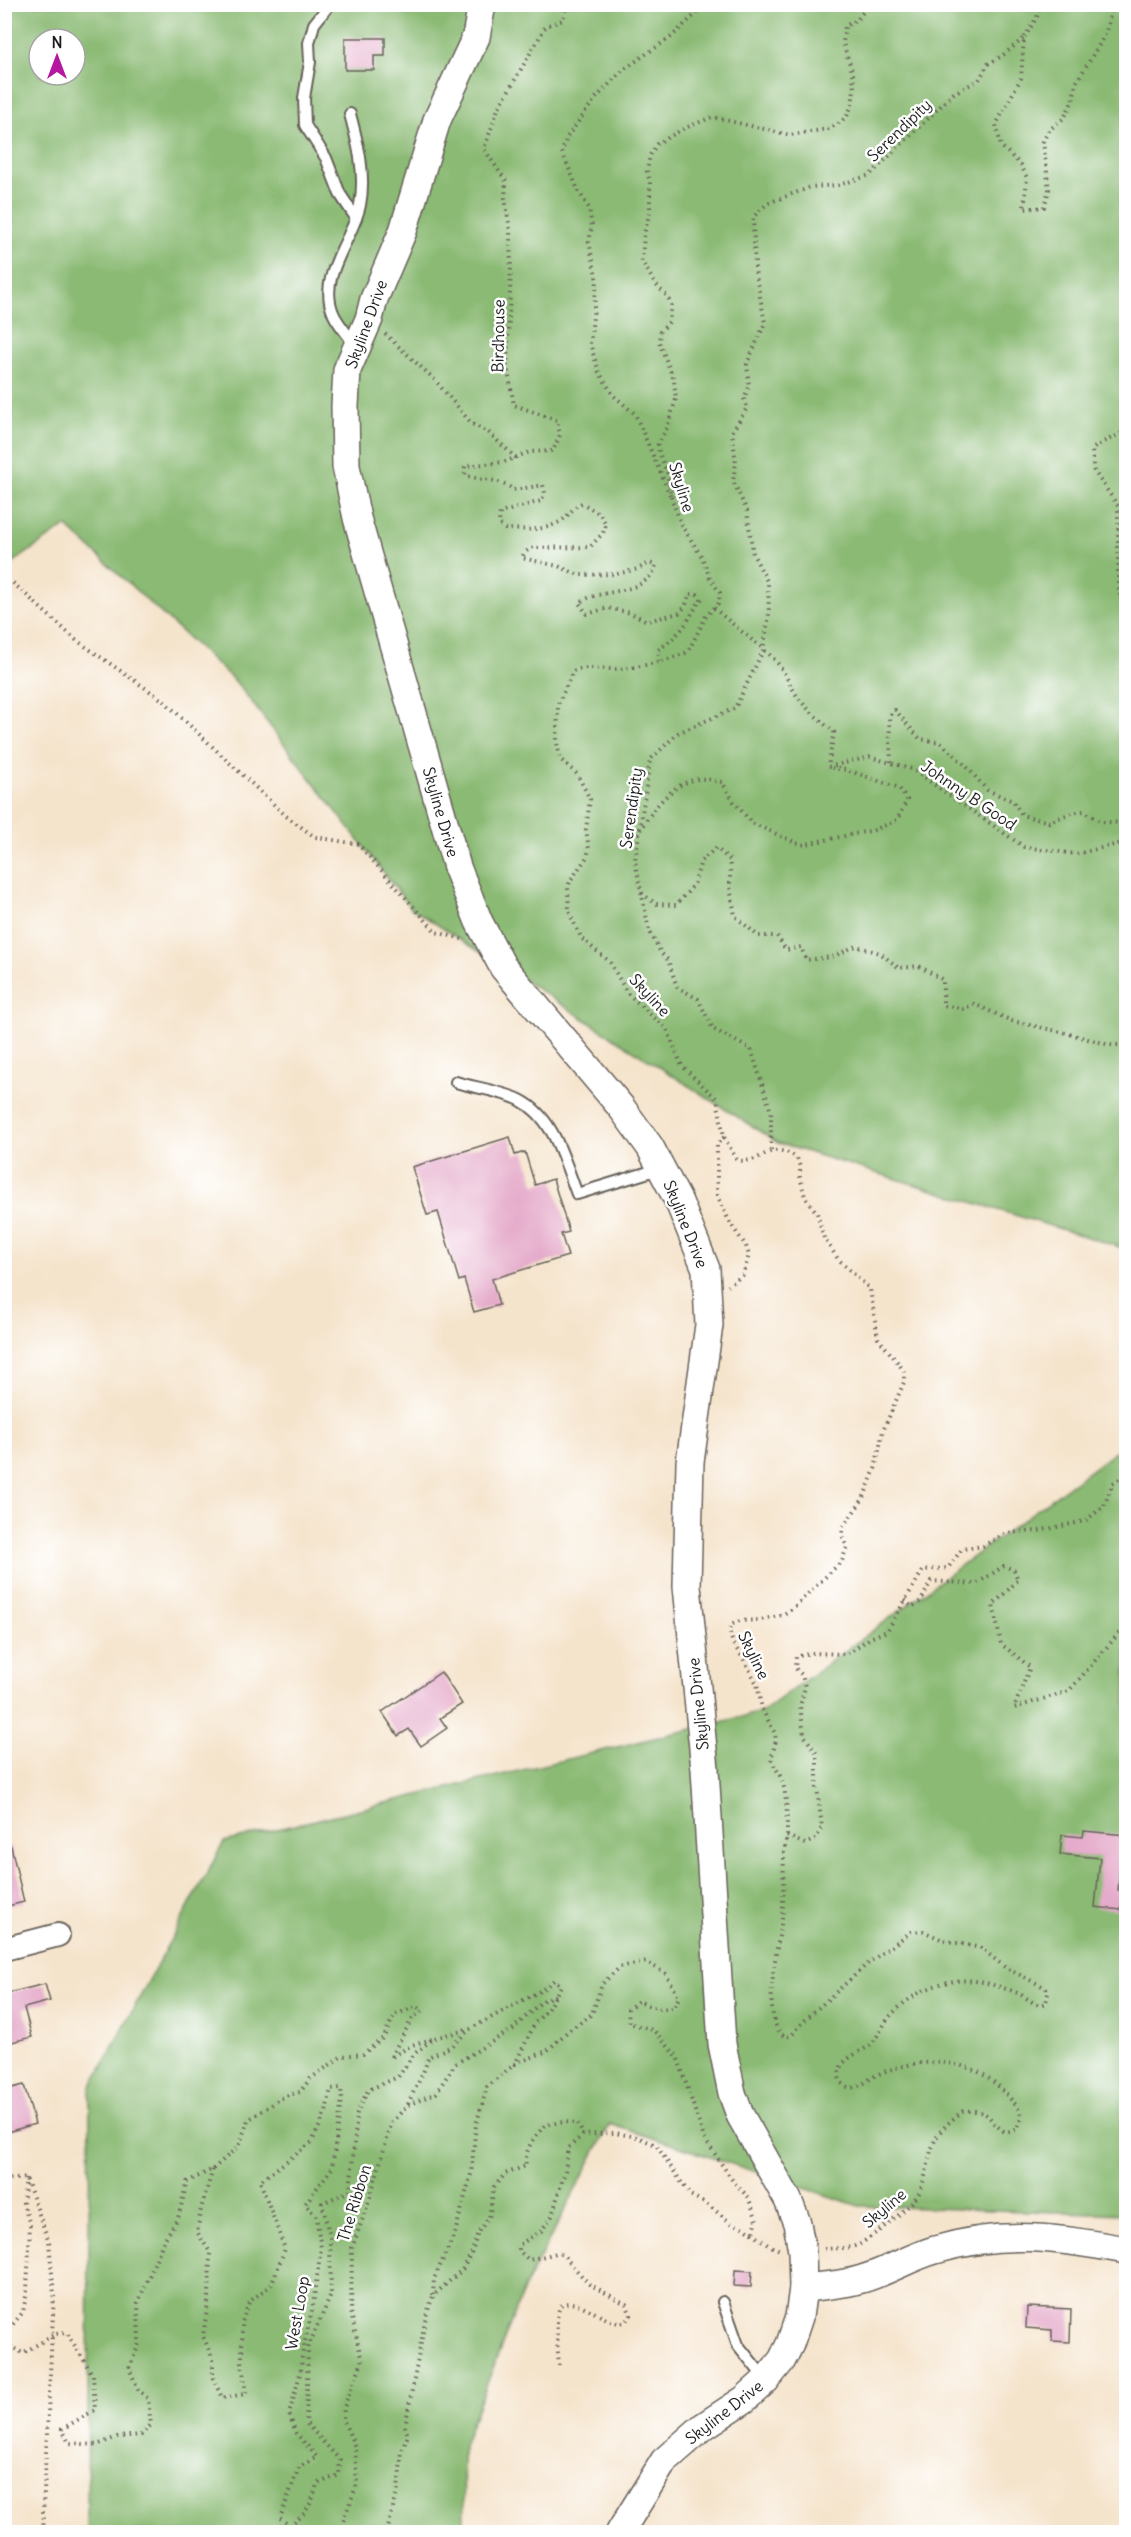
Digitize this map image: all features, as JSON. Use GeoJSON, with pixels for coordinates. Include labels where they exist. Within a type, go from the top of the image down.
{"type":"FeatureCollection","features":[{"type":"Feature","properties":{"kind":"street","name":"Skyline Drive"},"geometry":{"type":"LineString","coordinates":[[482,4],[476,37],[437,120],[403,231],[347,370],[346,466],[357,518],[457,867],[489,945],[503,967],[621,1107],[662,1168],[706,1269],[709,1325],[690,1462],[687,1586],[705,1769],[722,2044],[732,2093],[740,2115],[788,2200],[797,2223],[802,2251],[799,2318],[782,2360],[766,2380],[727,2413],[704,2426],[664,2461],[620,2532]]}},
{"type":"Feature","properties":{"kind":"street"},"geometry":{"type":"LineString","coordinates":[[4,1949],[58,1935]]}},
{"type":"Feature","properties":{"kind":"street"},"geometry":{"type":"LineString","coordinates":[[802,2288],[862,2279],[933,2250],[996,2238],[1052,2237],[1126,2250]]}},
{"type":"Feature","properties":{"kind":"lane"},"geometry":{"type":"LineString","coordinates":[[330,4],[314,24],[309,43],[310,62],[304,98],[305,126],[326,158],[340,194],[356,218]]}},
{"type":"Feature","properties":{"kind":"lane"},"geometry":{"type":"LineString","coordinates":[[350,114],[358,144],[363,181],[356,218],[333,272],[330,293],[333,313],[357,348]]}},
{"type":"Feature","properties":{"kind":"lane"},"geometry":{"type":"LineString","coordinates":[[456,1082],[520,1100],[538,1114],[553,1131],[577,1194],[662,1168]]}},
{"type":"Feature","properties":{"kind":"lane"},"geometry":{"type":"LineString","coordinates":[[723,2302],[738,2344],[766,2380]]}},
{"type":"Feature","properties":{"kind":"path","name":"Birdhouse"},"geometry":{"type":"LineString","coordinates":[[567,4],[563,20],[546,26],[498,109],[484,149],[506,181],[505,198],[510,230],[511,267],[507,366],[514,405],[557,420],[560,435],[554,451],[529,452],[517,459],[465,466],[465,475],[478,480],[506,483],[513,490],[543,485],[545,493],[541,501],[500,513],[499,524],[505,529],[542,528],[562,520],[572,507],[582,503],[600,514],[606,524],[603,533],[590,547],[531,548],[522,558],[558,566],[579,575],[617,574],[638,569],[649,563],[656,566],[654,575],[644,582],[627,589],[589,596],[579,603],[587,614],[608,608],[631,613],[647,621],[679,613],[685,607],[690,594],[697,594],[702,600],[674,638],[658,651],[660,662]]}},
{"type":"Feature","properties":{"kind":"path"},"geometry":{"type":"LineString","coordinates":[[672,500],[635,414],[613,395],[599,372],[590,344],[597,281],[589,242],[592,226],[589,208],[579,192],[562,152],[567,136],[595,99],[623,70],[671,37],[700,10],[699,4]]}},
{"type":"Feature","properties":{"kind":"path","name":"Skyline"},"geometry":{"type":"LineString","coordinates":[[583,2135],[615,2133],[651,2141],[659,2149],[690,2195],[707,2204],[731,2223],[753,2233],[768,2245],[779,2250],[802,2251],[859,2244],[907,2209],[918,2194],[928,2155],[941,2129],[963,2111],[980,2112],[987,2115],[1005,2132],[1016,2130],[1022,2119],[1019,2109],[997,2084],[979,2071],[954,2065],[924,2062],[877,2074],[853,2088],[841,2082],[840,2070],[844,2062],[869,2045],[890,2016],[900,2007],[941,1982],[963,1980],[987,1983],[1017,1993],[1040,2005],[1046,2002],[1048,1993],[1046,1988],[1006,1968],[981,1948],[943,1940],[923,1931],[911,1932],[871,1961],[807,2018],[792,2035],[786,2037],[779,2034],[772,2002],[773,1974],[782,1922],[787,1836],[782,1780],[771,1759],[776,1741],[775,1733],[762,1709],[757,1684],[733,1644],[729,1630],[732,1624],[740,1620],[761,1620],[792,1610],[842,1561],[847,1547],[842,1534],[843,1527],[863,1499],[875,1469],[879,1445],[888,1417],[900,1394],[904,1372],[878,1338],[870,1289],[829,1248],[817,1213],[805,1197],[800,1177],[801,1167],[797,1158],[780,1150],[771,1150],[753,1160],[745,1162],[737,1160],[724,1137],[717,1099],[682,1066],[667,1029],[627,993],[610,962],[582,939],[569,912],[567,899],[570,881],[587,857],[589,849],[586,830],[590,798],[577,774],[560,759],[558,716],[563,690],[573,671],[581,668],[619,669],[660,662],[688,652],[706,616],[718,603],[720,593],[710,578],[702,557],[682,526],[672,500],[658,444],[667,428],[676,399],[674,380],[659,342],[660,332],[669,322],[671,305],[668,297],[655,284],[642,261],[644,234],[650,211],[650,183],[647,171],[650,155],[657,144],[683,129],[712,117],[790,135],[828,129],[838,124],[847,116],[852,105],[854,90],[853,74],[843,43],[844,26],[857,20],[868,4]]}},
{"type":"Feature","properties":{"kind":"path"},"geometry":{"type":"LineString","coordinates":[[1041,4],[1024,38],[1022,78],[996,124],[1001,146],[1021,165],[1027,178],[1024,209],[1044,207],[1049,190],[1042,141],[1049,130],[1064,118],[1073,100],[1076,83],[1105,35],[1113,4]]}},
{"type":"Feature","properties":{"kind":"path","name":"Serendipity"},"geometry":{"type":"LineString","coordinates":[[771,1150],[771,1112],[751,1049],[713,1029],[698,999],[676,987],[668,960],[661,953],[650,930],[635,861],[650,760],[678,733],[735,708],[763,651],[769,614],[768,583],[753,554],[747,511],[733,481],[736,463],[732,432],[747,408],[744,398],[749,387],[747,364],[765,323],[755,270],[753,217],[768,203],[811,187],[839,185],[870,175],[954,93],[979,80],[988,64],[1024,38]]}},
{"type":"Feature","properties":{"kind":"path"},"geometry":{"type":"LineString","coordinates":[[369,319],[434,379],[472,424],[488,432],[517,459]]}},
{"type":"Feature","properties":{"kind":"path"},"geometry":{"type":"LineString","coordinates":[[1126,429],[1118,437],[1102,440],[1092,450],[1094,471],[1118,506],[1118,586],[1126,620]]}},
{"type":"Feature","properties":{"kind":"path"},"geometry":{"type":"LineString","coordinates":[[1118,506],[1126,508]]}},
{"type":"Feature","properties":{"kind":"path"},"geometry":{"type":"LineString","coordinates":[[14,583],[76,640],[164,701],[286,816],[315,837],[358,844],[436,932],[489,945]]}},
{"type":"Feature","properties":{"kind":"path"},"geometry":{"type":"LineString","coordinates":[[638,833],[651,812],[681,783],[701,778],[722,782],[752,823],[801,845],[874,830],[897,820],[907,800],[900,788],[847,770],[828,767],[834,732],[799,698],[785,672],[771,656],[714,608]]}},
{"type":"Feature","properties":{"kind":"path"},"geometry":{"type":"LineString","coordinates":[[891,762],[889,716],[895,710],[920,739],[940,742],[987,790],[1013,801],[1022,815],[1049,822],[1071,813],[1084,812],[1102,822],[1126,823]]}},
{"type":"Feature","properties":{"kind":"path","name":"Johnny B Good"},"geometry":{"type":"LineString","coordinates":[[828,767],[870,757],[912,769],[1024,847],[1076,854],[1126,842]]}},
{"type":"Feature","properties":{"kind":"path"},"geometry":{"type":"LineString","coordinates":[[642,892],[656,904],[676,905],[694,885],[701,861],[716,848],[730,860],[730,887],[735,916],[758,936],[777,936],[786,950],[801,947],[806,960],[832,957],[856,946],[880,953],[899,968],[919,966],[943,980],[943,1005],[963,1009],[974,1004],[1012,1022],[1066,1032],[1110,1045],[1126,1045]]}},
{"type":"Feature","properties":{"kind":"path"},"geometry":{"type":"LineString","coordinates":[[708,1290],[726,1287],[736,1282],[743,1275],[749,1256],[741,1236],[730,1223],[715,1188],[718,1169],[717,1144],[724,1137]]}},
{"type":"Feature","properties":{"kind":"path"},"geometry":{"type":"LineString","coordinates":[[787,1836],[805,1844],[816,1839],[822,1827],[817,1788],[817,1754],[804,1735],[800,1706],[805,1687],[802,1675],[795,1668],[796,1657],[810,1653],[847,1654],[870,1638],[886,1631],[923,1570],[948,1568],[962,1549],[983,1546],[1006,1533],[1038,1531],[1085,1521],[1104,1506],[1113,1483],[1126,1475]]}},
{"type":"Feature","properties":{"kind":"path"},"geometry":{"type":"LineString","coordinates":[[905,1600],[912,1607],[921,1601],[931,1581],[976,1584],[1004,1566],[1014,1570],[1018,1580],[993,1605],[1001,1644],[1030,1667],[1014,1708],[1069,1691],[1126,1625]]}},
{"type":"Feature","properties":{"kind":"path"},"geometry":{"type":"LineString","coordinates":[[387,2532],[398,2489],[402,2451],[408,2435],[405,2427],[415,2368],[426,2316],[433,2296],[434,2279],[455,2233],[471,2174],[476,2125],[487,2087],[515,2064],[547,2051],[567,2032],[592,2014],[602,1984],[620,1967],[647,1962],[666,1974],[680,1997],[674,2008],[658,2008],[638,2001],[628,2009],[629,2023],[653,2030],[677,2056],[704,2138],[733,2181],[748,2198],[757,2220],[753,2233]]}},
{"type":"Feature","properties":{"kind":"path","name":"West Loop"},"geometry":{"type":"LineString","coordinates":[[213,2169],[197,2232],[210,2252],[209,2297],[203,2336],[213,2360],[213,2378],[222,2398],[246,2394],[242,2362],[242,2322],[249,2302],[271,2285],[285,2249],[260,2181],[312,2142],[326,2112],[331,2089],[341,2088],[342,2099],[332,2168],[305,2204],[316,2216],[321,2248],[301,2371],[289,2414],[296,2433],[317,2457],[299,2467],[280,2518],[290,2526],[303,2516],[312,2502],[317,2484],[339,2475],[340,2460],[306,2423],[308,2347],[331,2295],[330,2238],[322,2204],[350,2192],[357,2113],[368,2090],[398,2077],[414,2054],[434,2038],[470,2029],[542,1990],[554,1980],[561,1986],[557,1995]]}},
{"type":"Feature","properties":{"kind":"path"},"geometry":{"type":"LineString","coordinates":[[515,2064],[535,2023],[557,1995]]}},
{"type":"Feature","properties":{"kind":"path","name":"The Ribbon"},"geometry":{"type":"LineString","coordinates":[[339,2532],[357,2484],[355,2447],[343,2420],[344,2407],[362,2362],[351,2313],[352,2248],[368,2204],[377,2166],[392,2122],[408,2105],[436,2093],[455,2064],[513,2029],[542,2001],[557,1995]]}},
{"type":"Feature","properties":{"kind":"path"},"geometry":{"type":"LineString","coordinates":[[26,2178],[23,2204],[30,2226],[29,2267],[23,2312],[9,2329],[11,2347],[23,2353],[55,2334],[67,2333],[93,2375],[94,2410],[63,2429],[69,2443],[97,2445],[117,2437],[141,2435],[151,2425],[148,2399],[138,2389],[129,2368],[139,2344],[138,2303],[164,2240],[178,2218],[187,2182],[213,2169],[239,2145],[248,2120],[285,2096],[300,2092],[310,2079],[342,2056],[363,2054],[384,2037],[394,2015],[417,2006],[422,2011],[412,2019],[390,2058],[411,2045],[434,2038]]}},
{"type":"Feature","properties":{"kind":"path"},"geometry":{"type":"LineString","coordinates":[[408,2105],[418,2079],[426,2068],[428,2057],[450,2047],[470,2029]]}},
{"type":"Feature","properties":{"kind":"path"},"geometry":{"type":"LineString","coordinates":[[433,2296],[462,2270],[472,2252],[478,2232],[489,2218],[494,2187],[505,2174],[526,2166],[525,2157],[531,2143],[544,2125],[563,2122],[578,2123],[583,2135],[568,2148],[566,2153],[565,2171],[552,2216],[541,2231],[519,2245],[519,2251],[529,2259],[557,2253],[563,2255],[589,2284],[626,2304],[631,2315],[624,2324],[620,2324],[600,2318],[574,2303],[562,2304],[558,2308],[557,2319],[559,2365]]}},
{"type":"Feature","properties":{"kind":"path"},"geometry":{"type":"LineString","coordinates":[[4,2180],[26,2178]]}},
{"type":"Feature","properties":{"kind":"path"},"geometry":{"type":"LineString","coordinates":[[26,2178],[49,2242],[54,2294],[42,2532]]}},
{"type":"Feature","properties":{"kind":"green space"},"geometry":{"type":"Polygon","coordinates":[[[5,5],[1126,5],[1126,1249],[778,1143],[411,908],[236,682],[66,526],[5,568],[5,5]]]}},
{"type":"Feature","properties":{"kind":"green space"},"geometry":{"type":"Polygon","coordinates":[[[1126,1444],[1126,2214],[859,2206],[610,2124],[525,2286],[463,2445],[464,2532],[87,2532],[90,2089],[224,1842],[762,1712],[1126,1444]]]}},
{"type":"Feature","properties":{"kind":"building"},"geometry":{"type":"Polygon","coordinates":[[[345,38],[385,38],[385,56],[374,56],[374,70],[345,70],[345,38]]]}},
{"type":"Feature","properties":{"kind":"building"},"geometry":{"type":"Polygon","coordinates":[[[510,1137],[515,1155],[525,1152],[535,1185],[553,1179],[569,1232],[561,1234],[568,1256],[492,1279],[499,1305],[474,1312],[464,1279],[459,1281],[438,1212],[427,1215],[412,1167],[510,1137]]]}},
{"type":"Feature","properties":{"kind":"building"},"geometry":{"type":"Polygon","coordinates":[[[441,1672],[462,1704],[440,1718],[447,1728],[421,1746],[409,1729],[398,1736],[382,1712],[441,1672]]]}},
{"type":"Feature","properties":{"kind":"building"},"geometry":{"type":"Polygon","coordinates":[[[1084,1831],[1126,1835],[1126,1850],[1122,1849],[1118,1890],[1123,1891],[1121,1910],[1095,1907],[1100,1858],[1060,1854],[1062,1835],[1083,1837],[1084,1831]]]}},
{"type":"Feature","properties":{"kind":"building"},"geometry":{"type":"Polygon","coordinates":[[[11,1846],[24,1902],[4,1907],[4,1847],[11,1846]]]}},
{"type":"Feature","properties":{"kind":"building"},"geometry":{"type":"Polygon","coordinates":[[[45,1984],[50,2001],[24,2008],[32,2037],[4,2044],[4,1994],[45,1984]]]}},
{"type":"Feature","properties":{"kind":"building"},"geometry":{"type":"Polygon","coordinates":[[[24,2085],[35,2124],[4,2133],[4,2090],[24,2085]]]}},
{"type":"Feature","properties":{"kind":"building"},"geometry":{"type":"Polygon","coordinates":[[[735,2270],[752,2271],[751,2287],[734,2286],[735,2270]]]}},
{"type":"Feature","properties":{"kind":"building"},"geometry":{"type":"Polygon","coordinates":[[[1027,2307],[1071,2309],[1070,2342],[1052,2341],[1052,2330],[1026,2328],[1027,2307]]]}}]}
